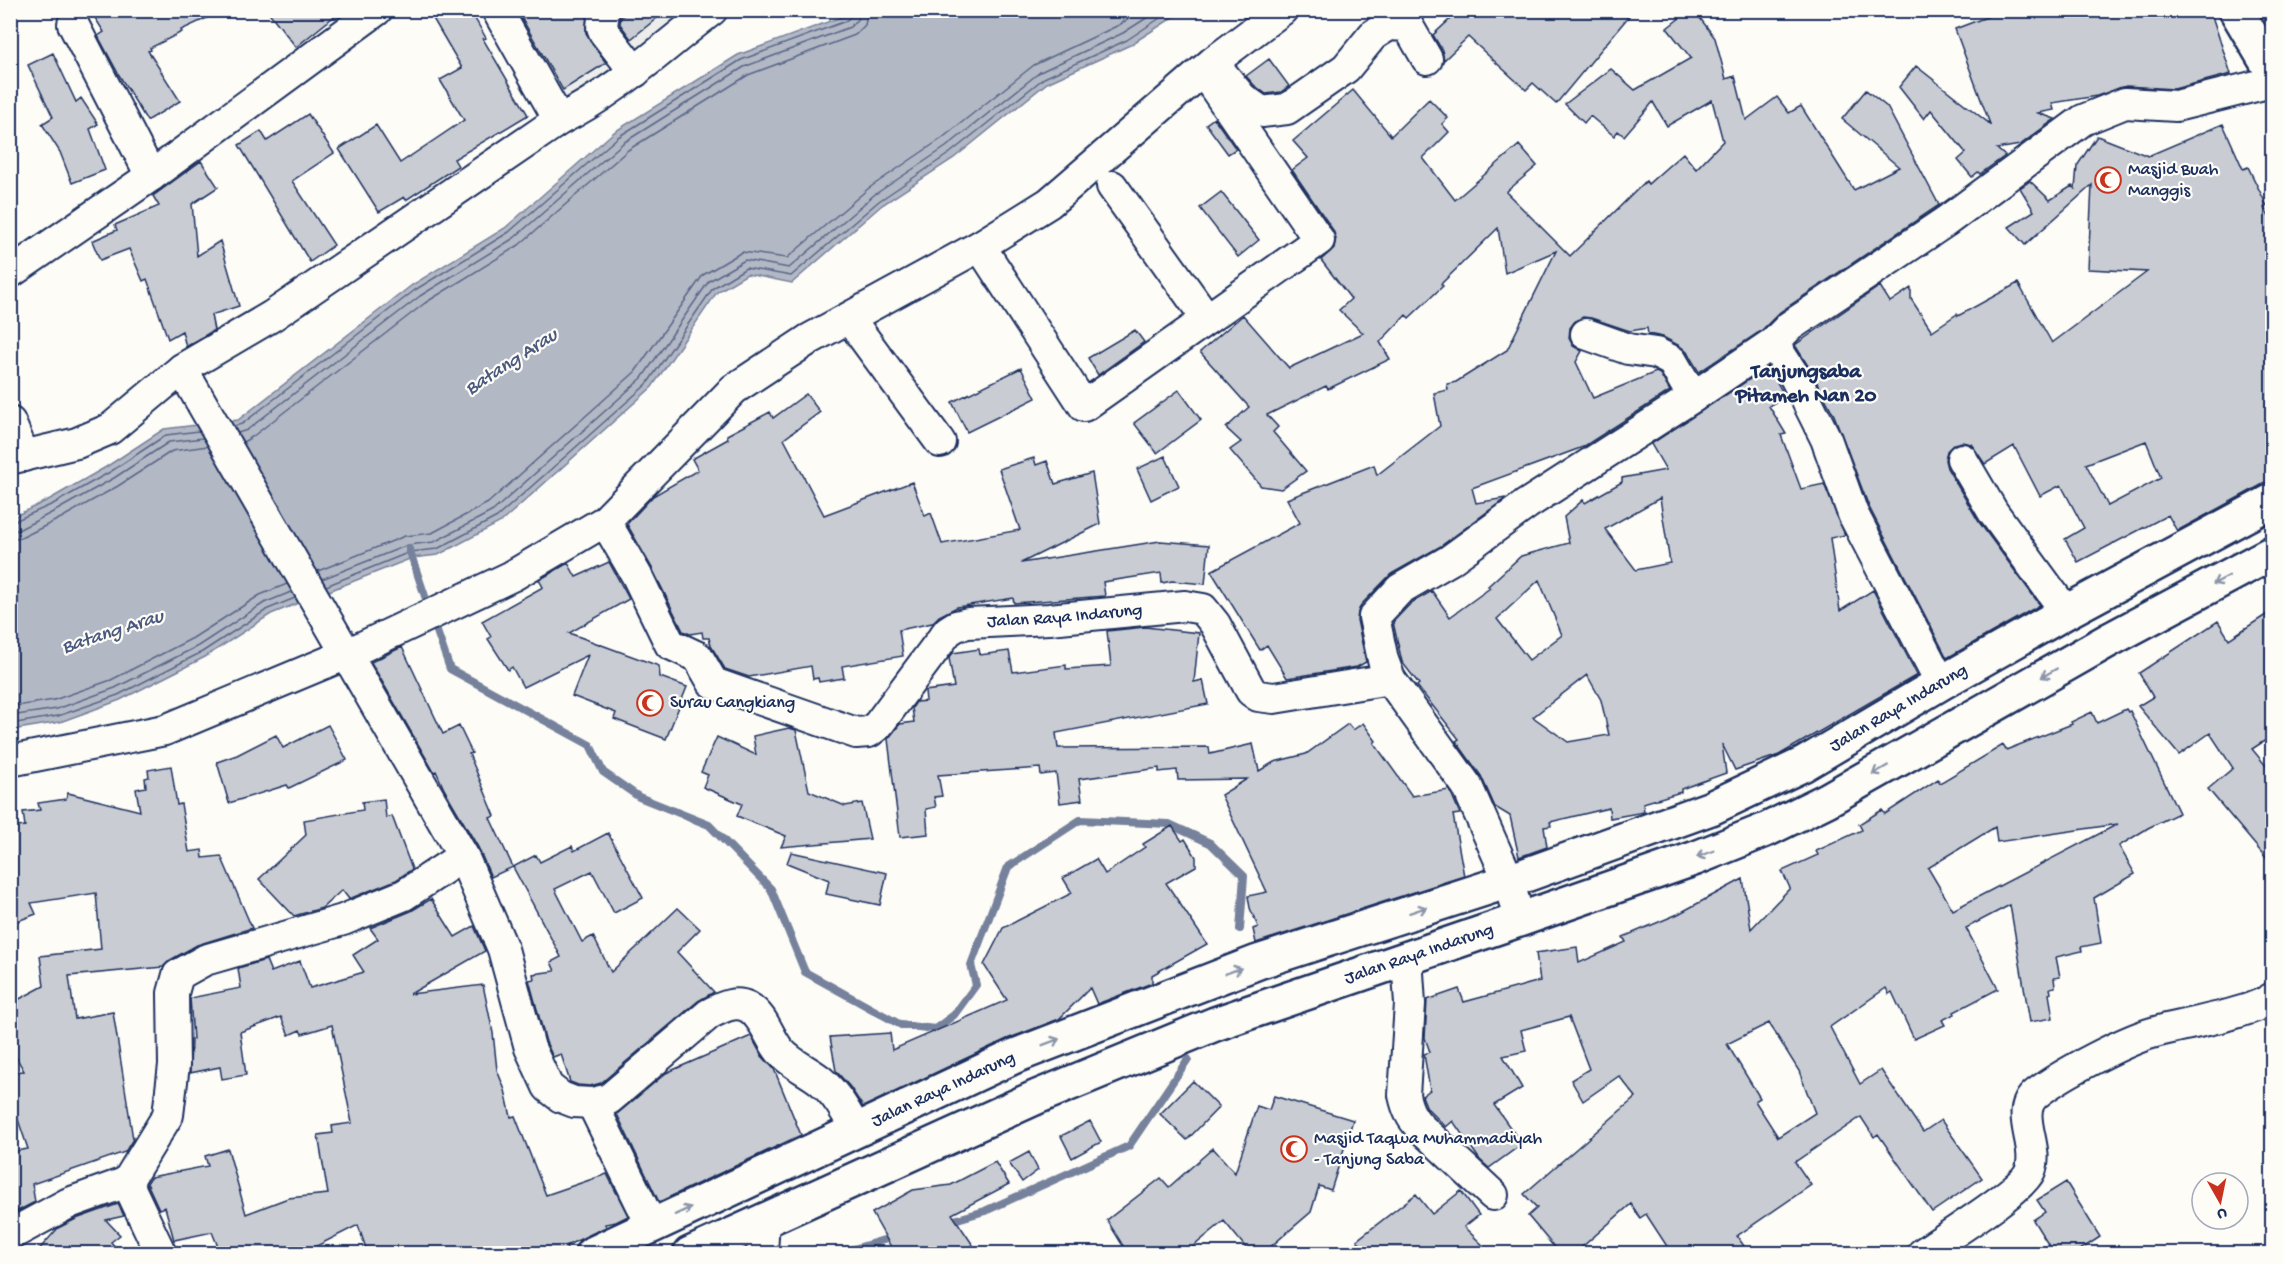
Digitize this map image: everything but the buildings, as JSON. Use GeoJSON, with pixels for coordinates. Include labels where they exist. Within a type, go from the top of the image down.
{"type":"FeatureCollection","features":[{"type":"Feature","properties":{"kind":"highway"},"geometry":{"type":"LineString","coordinates":[[2236,10],[2272,71]]}},
{"type":"Feature","properties":{"kind":"highway","name":"Jalan Raya Indarung"},"geometry":{"type":"LineString","coordinates":[[592,1254],[1015,1056],[1258,962],[1509,881],[1711,808],[1804,764],[2066,612],[2272,501]]}},
{"type":"Feature","properties":{"kind":"highway","name":"Jalan Raya Indarung"},"geometry":{"type":"LineString","coordinates":[[707,1250],[764,1219],[1037,1097],[1215,1024],[1696,858],[1768,829],[1827,800],[2109,640],[2272,553]]}},
{"type":"Feature","properties":{"kind":"street"},"geometry":{"type":"LineString","coordinates":[[10,273],[151,176],[377,10]]}},
{"type":"Feature","properties":{"kind":"street"},"geometry":{"type":"LineString","coordinates":[[497,10],[559,120]]}},
{"type":"Feature","properties":{"kind":"street"},"geometry":{"type":"LineString","coordinates":[[604,10],[602,27],[604,32],[635,72]]}},
{"type":"Feature","properties":{"kind":"street"},"geometry":{"type":"LineString","coordinates":[[10,422],[17,458],[77,443],[110,429],[559,120],[635,72],[712,10]]}},
{"type":"Feature","properties":{"kind":"street"},"geometry":{"type":"LineString","coordinates":[[10,761],[165,730],[341,643],[399,630],[452,605],[512,576],[606,521],[734,389],[808,339],[980,246],[1049,204],[1208,67],[1282,10]]}},
{"type":"Feature","properties":{"kind":"street"},"geometry":{"type":"LineString","coordinates":[[73,24],[151,176]]}},
{"type":"Feature","properties":{"kind":"street"},"geometry":{"type":"LineString","coordinates":[[1208,67],[1242,98],[1262,112],[1287,109],[1346,68],[1373,35],[1389,25],[1408,26],[1427,59]]}},
{"type":"Feature","properties":{"kind":"street"},"geometry":{"type":"LineString","coordinates":[[980,246],[1084,406],[1319,240],[1208,67]]}},
{"type":"Feature","properties":{"kind":"street"},"geometry":{"type":"LineString","coordinates":[[1520,920],[1509,881],[1467,786],[1390,679],[1383,660],[1374,617],[1387,601],[1400,590],[1450,560],[1527,504],[1773,343],[1790,326],[1945,222],[2083,120],[2125,103],[2176,106],[2272,82]]}},
{"type":"Feature","properties":{"kind":"street"},"geometry":{"type":"LineString","coordinates":[[1113,186],[1207,319]]}},
{"type":"Feature","properties":{"kind":"street"},"geometry":{"type":"LineString","coordinates":[[849,318],[940,442]]}},
{"type":"Feature","properties":{"kind":"street"},"geometry":{"type":"LineString","coordinates":[[1586,334],[1628,349],[1656,353],[1672,361],[1693,397]]}},
{"type":"Feature","properties":{"kind":"street"},"geometry":{"type":"LineString","coordinates":[[1773,343],[1795,377],[1826,439],[1853,514],[1941,683]]}},
{"type":"Feature","properties":{"kind":"street"},"geometry":{"type":"LineString","coordinates":[[187,378],[463,856],[503,949],[530,1048],[548,1087],[561,1097],[574,1102],[592,1103],[609,1099],[709,1014],[728,1005],[739,1004],[749,1008],[767,1028],[780,1052],[822,1082],[841,1103],[856,1130]]}},
{"type":"Feature","properties":{"kind":"street"},"geometry":{"type":"LineString","coordinates":[[1962,459],[1992,512],[2066,612]]}},
{"type":"Feature","properties":{"kind":"street","name":"Jalan Raya Indarung"},"geometry":{"type":"LineString","coordinates":[[606,521],[637,576],[670,644],[699,657],[713,683],[856,733],[869,732],[878,725],[948,631],[956,626],[969,623],[1049,619],[1185,606],[1203,609],[1215,624],[1251,690],[1258,696],[1274,698],[1390,679]]}},
{"type":"Feature","properties":{"kind":"street"},"geometry":{"type":"LineString","coordinates":[[10,1235],[69,1203],[127,1182],[168,1115],[174,1065],[173,993],[178,975],[205,960],[343,920],[404,895],[463,856]]}},
{"type":"Feature","properties":{"kind":"street"},"geometry":{"type":"LineString","coordinates":[[1407,957],[1410,1004],[1404,1095],[1407,1107],[1411,1118],[1493,1195]]}},
{"type":"Feature","properties":{"kind":"street"},"geometry":{"type":"LineString","coordinates":[[1922,1254],[2026,1179],[2032,1168],[2026,1115],[2028,1104],[2035,1094],[2076,1070],[2156,1032],[2252,1007],[2272,998]]}},
{"type":"Feature","properties":{"kind":"street"},"geometry":{"type":"LineString","coordinates":[[592,1103],[652,1226]]}},
{"type":"Feature","properties":{"kind":"street"},"geometry":{"type":"LineString","coordinates":[[127,1182],[161,1254]]}},
{"type":"Feature","properties":{"kind":"street"},"geometry":{"type":"LineString","coordinates":[[762,1254],[764,1219]]}},
{"type":"Feature","properties":{"kind":"shaded area"},"geometry":{"type":"Polygon","coordinates":[[[509,11],[693,11],[567,109],[509,11]]]}},
{"type":"Feature","properties":{"kind":"water","name":"Batang Arau"},"geometry":{"type":"Polygon","coordinates":[[[847,11],[1183,11],[1130,45],[1047,83],[954,158],[882,205],[792,283],[747,274],[717,292],[652,387],[501,522],[438,555],[412,558],[271,614],[205,657],[120,700],[60,722],[11,730],[11,518],[106,467],[164,429],[238,420],[412,285],[505,228],[614,132],[738,55],[844,16],[847,11]]]}},
{"type":"Feature","properties":{"kind":"waterway"},"geometry":{"type":"LineString","coordinates":[[409,549],[429,608]]}},
{"type":"Feature","properties":{"kind":"waterway"},"geometry":{"type":"LineString","coordinates":[[433,620],[450,669],[590,745],[603,772],[639,797],[709,825],[771,889],[805,972],[901,1025],[935,1029],[954,1015],[976,985],[971,965],[1008,867],[1080,820],[1169,824],[1210,843],[1244,876],[1240,929]]}},
{"type":"Feature","properties":{"kind":"waterway"},"geometry":{"type":"LineString","coordinates":[[947,1222],[985,1211],[1129,1146],[1188,1059]]}},
{"type":"Feature","properties":{"kind":"waterway"},"geometry":{"type":"LineString","coordinates":[[837,1254],[897,1236]]}},
{"type":"Feature","properties":{"kind":"place","name":"Masjid Buah Manggis"},"geometry":{"type":"Point","coordinates":[2108,180]}},
{"type":"Feature","properties":{"kind":"place","name":"Surau Cangkiang"},"geometry":{"type":"Point","coordinates":[650,703]}},
{"type":"Feature","properties":{"kind":"place","name":"Masjid Taqwa Muhammadiyah - Tanjung Saba"},"geometry":{"type":"Point","coordinates":[1294,1149]}},
{"type":"Feature","properties":{"kind":"district","name":"Tanjungsaba Pitameh Nan 20"},"geometry":{"type":"Point","coordinates":[1806,385]}}]}
